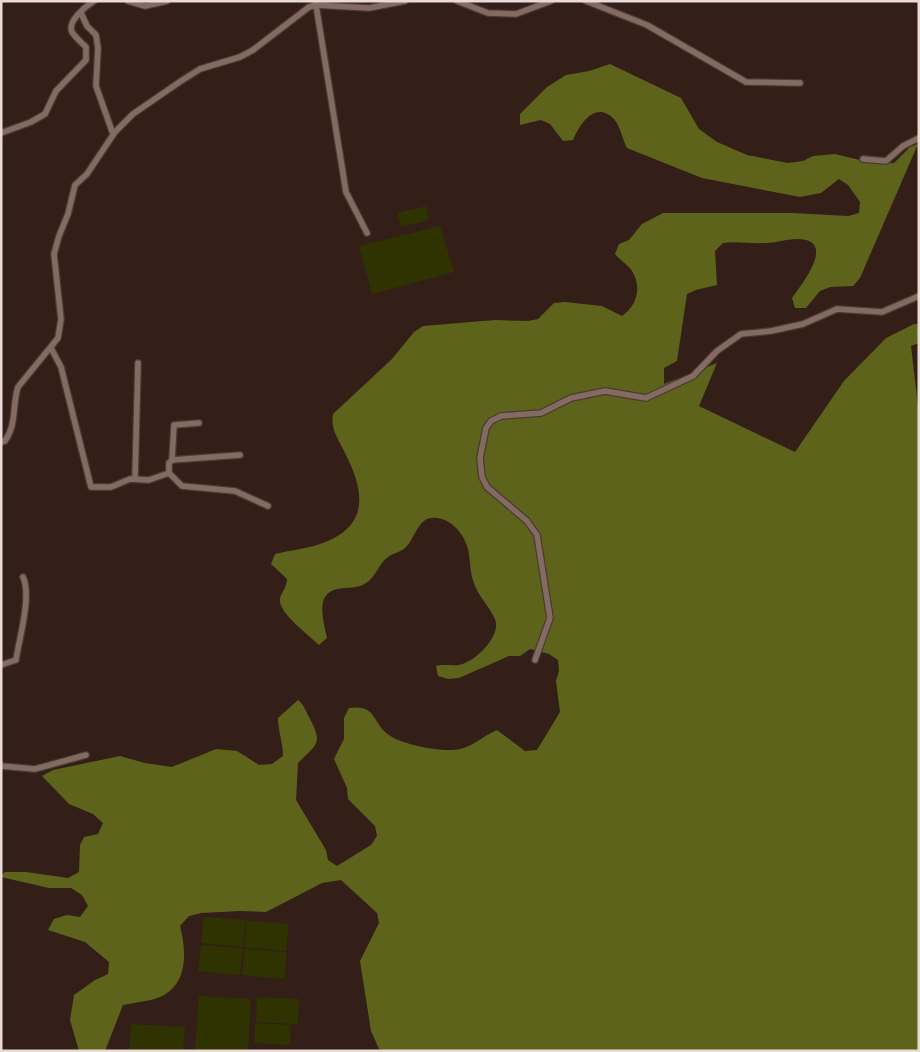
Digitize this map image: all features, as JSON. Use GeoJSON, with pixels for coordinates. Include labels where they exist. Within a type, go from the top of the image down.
{"type":"FeatureCollection","features":[{"type":"Feature","properties":{"kind":"street"},"geometry":{"type":"LineString","coordinates":[[1,133],[32,122],[45,114],[56,91],[86,60],[86,47],[72,32],[71,26],[94,1]]}},
{"type":"Feature","properties":{"kind":"street"},"geometry":{"type":"LineString","coordinates":[[128,1],[145,6],[167,1]]}},
{"type":"Feature","properties":{"kind":"street"},"geometry":{"type":"LineString","coordinates":[[2,443],[13,427],[15,396],[18,387],[58,338],[60,327],[54,254],[68,214],[75,185],[87,174],[113,134],[133,114],[181,81],[200,69],[240,57],[253,50],[300,12],[316,5],[370,8],[383,3],[388,6],[405,1]]}},
{"type":"Feature","properties":{"kind":"street"},"geometry":{"type":"LineString","coordinates":[[457,1],[488,13],[516,14],[551,1]]}},
{"type":"Feature","properties":{"kind":"street"},"geometry":{"type":"LineString","coordinates":[[586,1],[647,26],[746,82],[800,82]]}},
{"type":"Feature","properties":{"kind":"street"},"geometry":{"type":"LineString","coordinates":[[316,5],[346,192],[367,233]]}},
{"type":"Feature","properties":{"kind":"street"},"geometry":{"type":"LineString","coordinates":[[81,13],[87,26],[96,35],[98,48],[96,86],[113,134]]}},
{"type":"Feature","properties":{"kind":"street"},"geometry":{"type":"LineString","coordinates":[[863,158],[886,161],[902,146],[919,138]]}},
{"type":"Feature","properties":{"kind":"street"},"geometry":{"type":"LineString","coordinates":[[534,660],[550,618],[537,535],[527,521],[487,487],[482,477],[480,458],[486,428],[492,421],[501,416],[541,413],[571,398],[605,391],[646,398],[694,376],[717,351],[741,334],[772,331],[803,324],[837,309],[882,312],[919,296]]}},
{"type":"Feature","properties":{"kind":"street"},"geometry":{"type":"LineString","coordinates":[[50,348],[61,367],[91,487],[111,487],[135,479],[149,480],[169,473]]}},
{"type":"Feature","properties":{"kind":"street"},"geometry":{"type":"LineString","coordinates":[[135,479],[138,364]]}},
{"type":"Feature","properties":{"kind":"street"},"geometry":{"type":"LineString","coordinates":[[199,423],[174,425],[172,460],[169,463],[169,473],[182,486],[235,491],[268,506]]}},
{"type":"Feature","properties":{"kind":"street"},"geometry":{"type":"LineString","coordinates":[[172,460],[240,455]]}},
{"type":"Feature","properties":{"kind":"street"},"geometry":{"type":"LineString","coordinates":[[1,665],[16,660],[26,596],[26,584],[23,577]]}},
{"type":"Feature","properties":{"kind":"street"},"geometry":{"type":"LineString","coordinates":[[1,766],[35,769],[86,755]]}},
{"type":"Feature","properties":{"kind":"green space"},"geometry":{"type":"Polygon","coordinates":[[[610,64],[681,98],[699,129],[717,142],[747,155],[788,163],[803,161],[813,156],[835,154],[876,164],[894,163],[910,147],[918,144],[860,278],[853,286],[830,287],[820,291],[806,308],[795,308],[792,298],[814,263],[815,246],[809,241],[797,239],[770,243],[723,243],[715,251],[717,285],[687,294],[677,361],[664,368],[664,384],[717,363],[699,406],[795,452],[844,381],[886,338],[914,324],[919,324],[919,343],[911,346],[919,415],[919,1051],[380,1051],[371,1031],[360,961],[379,923],[377,913],[341,880],[322,883],[266,912],[201,913],[189,916],[180,926],[183,938],[184,961],[178,981],[172,989],[163,996],[151,1000],[123,1005],[105,1051],[79,1051],[70,1020],[74,995],[95,980],[108,974],[109,962],[85,942],[48,930],[54,919],[67,915],[80,917],[88,906],[82,895],[71,888],[49,888],[1,876],[5,872],[26,872],[68,878],[79,872],[80,845],[84,837],[98,834],[103,823],[93,814],[69,804],[42,776],[53,770],[120,756],[145,763],[172,767],[216,749],[237,751],[259,765],[272,764],[283,756],[278,718],[298,700],[309,717],[317,738],[314,747],[298,763],[296,800],[326,850],[328,860],[337,866],[371,845],[377,836],[375,826],[348,799],[347,788],[334,759],[344,739],[344,718],[349,708],[365,709],[395,739],[413,745],[444,750],[465,748],[497,730],[525,751],[537,750],[560,712],[556,681],[559,671],[558,660],[549,654],[530,649],[520,656],[509,656],[459,678],[448,679],[438,676],[436,666],[459,665],[479,654],[491,640],[496,626],[495,619],[474,583],[465,540],[452,524],[440,518],[424,521],[407,546],[390,555],[366,583],[356,587],[337,589],[325,597],[322,609],[327,638],[319,645],[283,610],[280,598],[287,579],[271,564],[275,554],[315,546],[336,537],[348,528],[355,518],[359,507],[357,481],[334,430],[333,414],[392,359],[414,332],[423,326],[495,320],[528,321],[538,319],[554,303],[565,302],[602,306],[622,316],[634,302],[637,283],[632,271],[615,254],[619,244],[629,240],[642,224],[663,213],[792,213],[848,216],[859,213],[860,202],[848,185],[839,179],[821,193],[800,197],[702,178],[627,148],[614,119],[601,112],[589,116],[584,121],[573,140],[563,141],[550,124],[541,120],[520,125],[520,114],[547,87],[566,75],[589,71],[610,64]]]}},
{"type":"Feature","properties":{"kind":"green space"},"geometry":{"type":"Polygon","coordinates":[[[426,206],[429,220],[401,227],[397,213],[426,206]]]}},
{"type":"Feature","properties":{"kind":"green space"},"geometry":{"type":"Polygon","coordinates":[[[440,226],[454,272],[372,294],[359,246],[440,226]]]}},
{"type":"Feature","properties":{"kind":"green space"},"geometry":{"type":"Polygon","coordinates":[[[204,917],[246,920],[243,947],[201,943],[204,917]]]}},
{"type":"Feature","properties":{"kind":"green space"},"geometry":{"type":"Polygon","coordinates":[[[247,921],[289,924],[286,951],[244,947],[247,921]]]}},
{"type":"Feature","properties":{"kind":"green space"},"geometry":{"type":"Polygon","coordinates":[[[201,945],[243,948],[240,975],[198,971],[201,945]]]}},
{"type":"Feature","properties":{"kind":"green space"},"geometry":{"type":"Polygon","coordinates":[[[245,949],[287,952],[284,979],[242,975],[245,949]]]}},
{"type":"Feature","properties":{"kind":"green space"},"geometry":{"type":"Polygon","coordinates":[[[199,996],[251,999],[248,1051],[195,1051],[199,996]]]}},
{"type":"Feature","properties":{"kind":"green space"},"geometry":{"type":"Polygon","coordinates":[[[257,997],[299,999],[298,1024],[256,1022],[257,997]]]}},
{"type":"Feature","properties":{"kind":"green space"},"geometry":{"type":"Polygon","coordinates":[[[255,1023],[291,1025],[290,1045],[254,1043],[255,1023]]]}},
{"type":"Feature","properties":{"kind":"green space"},"geometry":{"type":"Polygon","coordinates":[[[131,1024],[185,1027],[183,1051],[129,1051],[131,1024]]]}}]}
